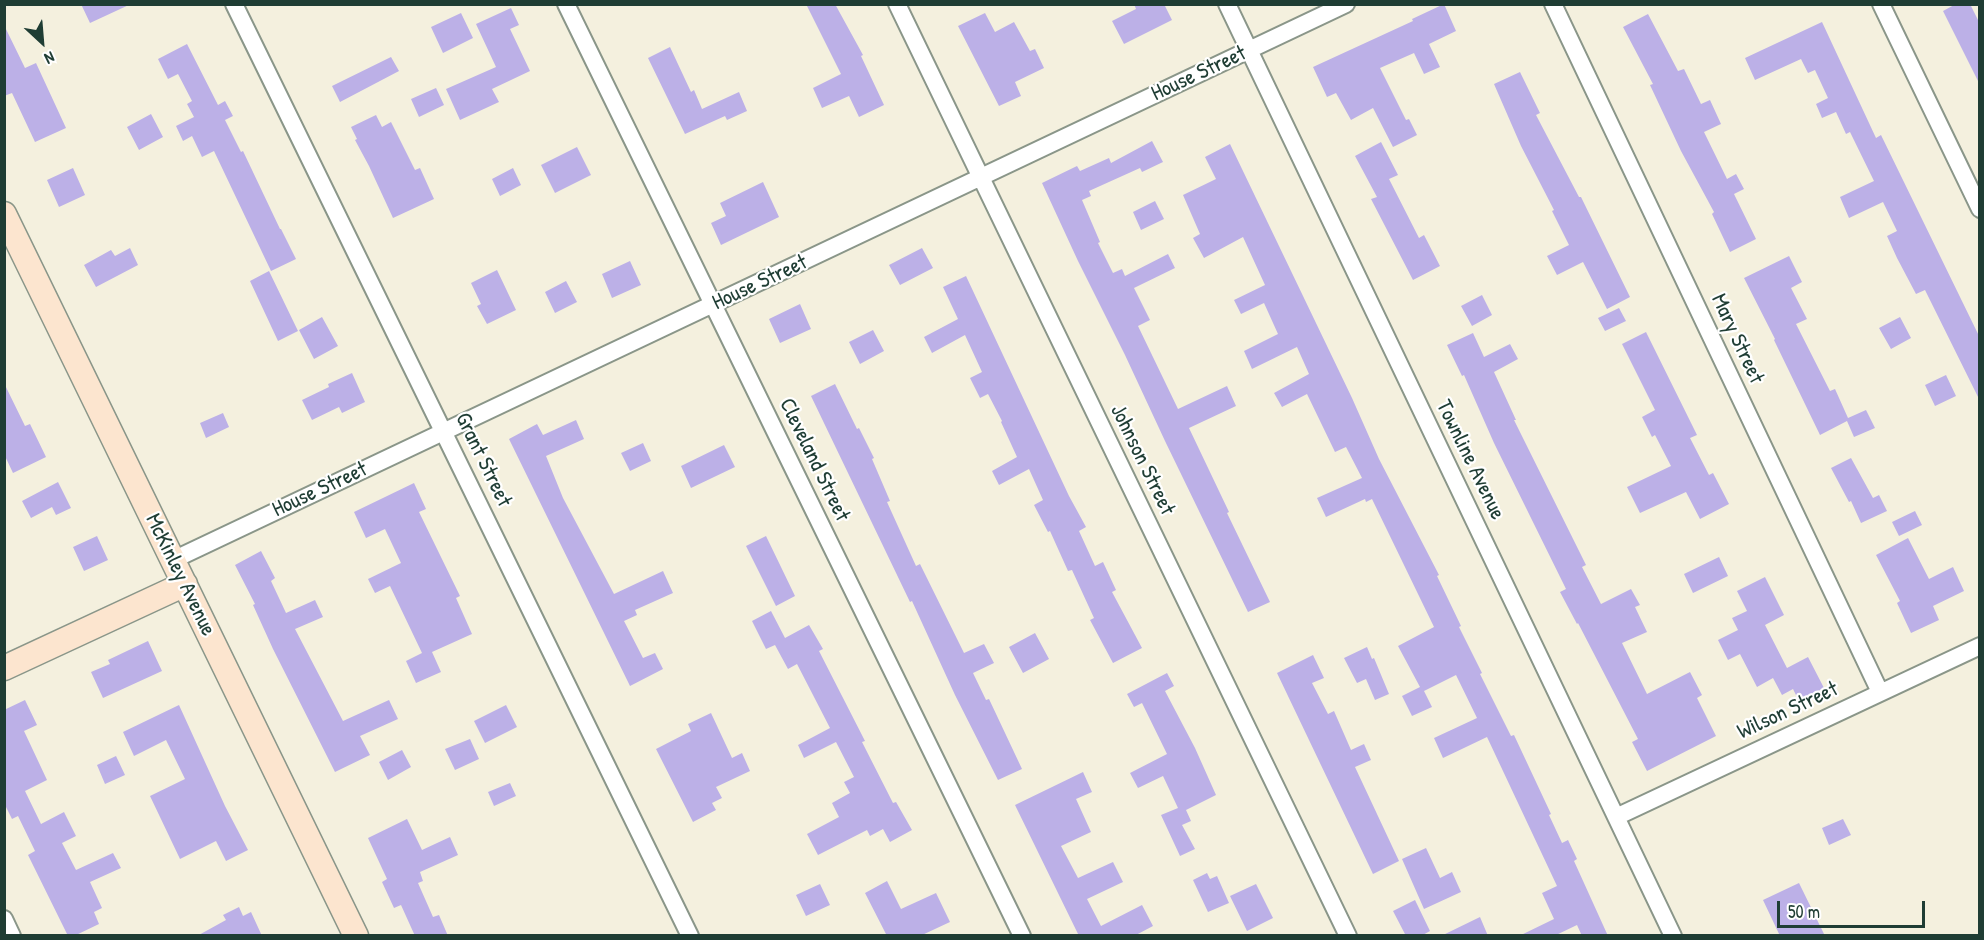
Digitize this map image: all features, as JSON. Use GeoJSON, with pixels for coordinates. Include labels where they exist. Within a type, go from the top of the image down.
{"type":"FeatureCollection","features":[{"type":"Feature","properties":{"kind":"street","name":"Grant Street"},"geometry":{"type":"LineString","coordinates":[[234,4],[690,936]]}},
{"type":"Feature","properties":{"kind":"street","name":"Cleveland Street"},"geometry":{"type":"LineString","coordinates":[[566,4],[1022,936]]}},
{"type":"Feature","properties":{"kind":"street","name":"Johnson Street"},"geometry":{"type":"LineString","coordinates":[[897,4],[1348,936]]}},
{"type":"Feature","properties":{"kind":"street","name":"Townline Avenue"},"geometry":{"type":"LineString","coordinates":[[1227,4],[1673,936]]}},
{"type":"Feature","properties":{"kind":"street","name":"House Street"},"geometry":{"type":"LineString","coordinates":[[173,560],[1346,4]]}},
{"type":"Feature","properties":{"kind":"street","name":"Mary Street"},"geometry":{"type":"LineString","coordinates":[[1553,4],[1880,693]]}},
{"type":"Feature","properties":{"kind":"street"},"geometry":{"type":"LineString","coordinates":[[1881,4],[1980,209]]}},
{"type":"Feature","properties":{"kind":"street","name":"McKinley Avenue"},"geometry":{"type":"LineString","coordinates":[[4,214],[356,936]]}},
{"type":"Feature","properties":{"kind":"street"},"geometry":{"type":"LineString","coordinates":[[4,668],[185,584]]}},
{"type":"Feature","properties":{"kind":"street","name":"Wilson Street"},"geometry":{"type":"LineString","coordinates":[[1616,817],[1980,646]]}},
{"type":"Feature","properties":{"kind":"street"},"geometry":{"type":"LineString","coordinates":[[4,919],[12,936]]}},
{"type":"Feature","properties":{"kind":"building"},"geometry":{"type":"Polygon","coordinates":[[[81,4],[131,4],[90,23],[81,4]]]}},
{"type":"Feature","properties":{"kind":"building"},"geometry":{"type":"Polygon","coordinates":[[[806,4],[835,4],[863,55],[861,56],[884,105],[859,117],[849,96],[822,108],[813,88],[841,74],[806,4]]]}},
{"type":"Feature","properties":{"kind":"building"},"geometry":{"type":"Polygon","coordinates":[[[1134,4],[1164,4],[1172,20],[1124,44],[1112,21],[1136,9],[1134,4]]]}},
{"type":"Feature","properties":{"kind":"building"},"geometry":{"type":"Polygon","coordinates":[[[1444,4],[1456,31],[1429,44],[1440,67],[1424,74],[1414,53],[1380,68],[1406,120],[1409,119],[1417,135],[1393,147],[1373,108],[1351,120],[1336,93],[1327,97],[1313,67],[1413,21],[1412,19],[1444,4]]]}},
{"type":"Feature","properties":{"kind":"building"},"geometry":{"type":"Polygon","coordinates":[[[1956,4],[1970,4],[1980,24],[1980,85],[1943,11],[1956,4]]]}},
{"type":"Feature","properties":{"kind":"building"},"geometry":{"type":"Polygon","coordinates":[[[511,8],[519,25],[510,29],[530,71],[492,89],[499,102],[460,120],[446,89],[496,67],[476,24],[511,8]]]}},
{"type":"Feature","properties":{"kind":"building"},"geometry":{"type":"Polygon","coordinates":[[[461,13],[473,38],[443,53],[431,27],[461,13]]]}},
{"type":"Feature","properties":{"kind":"building"},"geometry":{"type":"Polygon","coordinates":[[[985,13],[995,32],[1014,22],[1030,51],[1035,49],[1044,68],[1015,82],[1021,96],[999,106],[958,26],[985,13]]]}},
{"type":"Feature","properties":{"kind":"building"},"geometry":{"type":"Polygon","coordinates":[[[1648,14],[1678,71],[1684,69],[1701,104],[1710,100],[1721,124],[1704,132],[1727,179],[1736,174],[1744,189],[1734,194],[1756,239],[1730,252],[1712,214],[1714,212],[1681,151],[1650,85],[1653,84],[1623,27],[1648,14]]]}},
{"type":"Feature","properties":{"kind":"building"},"geometry":{"type":"Polygon","coordinates":[[[1822,22],[1876,138],[1881,135],[1980,338],[1980,401],[1925,290],[1916,294],[1897,258],[1887,236],[1897,231],[1883,202],[1849,218],[1840,197],[1874,181],[1850,132],[1846,134],[1836,112],[1822,118],[1816,104],[1828,98],[1815,70],[1808,73],[1801,59],[1755,80],[1745,58],[1822,22]]]}},
{"type":"Feature","properties":{"kind":"building"},"geometry":{"type":"Polygon","coordinates":[[[4,25],[25,68],[36,63],[66,128],[35,142],[12,93],[4,96],[4,25]]]}},
{"type":"Feature","properties":{"kind":"building"},"geometry":{"type":"Polygon","coordinates":[[[187,44],[218,105],[225,101],[233,116],[225,120],[241,152],[243,151],[296,259],[271,271],[214,151],[202,157],[192,136],[183,141],[176,126],[194,117],[187,104],[192,101],[178,74],[168,79],[158,59],[187,44]]]}},
{"type":"Feature","properties":{"kind":"building"},"geometry":{"type":"Polygon","coordinates":[[[670,47],[691,92],[694,90],[702,109],[739,92],[747,111],[727,120],[725,116],[685,134],[648,58],[670,47]]]}},
{"type":"Feature","properties":{"kind":"building"},"geometry":{"type":"Polygon","coordinates":[[[391,57],[399,71],[340,102],[332,86],[391,57]]]}},
{"type":"Feature","properties":{"kind":"building"},"geometry":{"type":"Polygon","coordinates":[[[1520,72],[1540,113],[1536,115],[1581,197],[1630,297],[1607,309],[1583,262],[1557,275],[1547,256],[1569,245],[1494,84],[1520,72]]]}},
{"type":"Feature","properties":{"kind":"building"},"geometry":{"type":"Polygon","coordinates":[[[436,88],[444,105],[419,117],[411,99],[436,88]]]}},
{"type":"Feature","properties":{"kind":"building"},"geometry":{"type":"Polygon","coordinates":[[[151,114],[163,137],[139,150],[127,127],[151,114]]]}},
{"type":"Feature","properties":{"kind":"building"},"geometry":{"type":"Polygon","coordinates":[[[376,115],[382,127],[391,122],[415,170],[420,168],[434,199],[393,218],[355,140],[357,139],[351,127],[376,115]]]}},
{"type":"Feature","properties":{"kind":"building"},"geometry":{"type":"Polygon","coordinates":[[[1152,141],[1163,162],[1142,172],[1140,168],[1089,191],[1091,196],[1082,200],[1100,242],[1098,243],[1113,273],[1122,269],[1125,276],[1168,254],[1175,268],[1134,288],[1150,320],[1138,326],[1178,409],[1227,386],[1236,406],[1189,428],[1270,602],[1248,612],[1042,183],[1077,166],[1080,171],[1109,158],[1111,163],[1152,141]]]}},
{"type":"Feature","properties":{"kind":"building"},"geometry":{"type":"Polygon","coordinates":[[[1381,142],[1398,175],[1389,179],[1419,238],[1424,235],[1440,266],[1413,280],[1371,199],[1377,197],[1355,156],[1381,142]]]}},
{"type":"Feature","properties":{"kind":"building"},"geometry":{"type":"Polygon","coordinates":[[[1230,144],[1379,459],[1439,575],[1437,576],[1461,626],[1459,627],[1482,673],[1480,674],[1511,736],[1514,735],[1562,843],[1568,840],[1577,859],[1574,861],[1608,936],[1582,936],[1577,925],[1554,936],[1519,936],[1554,919],[1542,893],[1557,886],[1487,737],[1443,758],[1434,738],[1477,718],[1456,675],[1424,691],[1432,707],[1412,716],[1402,696],[1420,687],[1398,646],[1434,627],[1372,499],[1366,502],[1365,499],[1326,517],[1317,498],[1362,478],[1346,447],[1335,452],[1307,394],[1282,407],[1274,393],[1309,374],[1297,347],[1252,369],[1244,351],[1278,334],[1264,303],[1241,314],[1234,300],[1265,285],[1243,237],[1204,258],[1193,238],[1200,234],[1183,195],[1216,179],[1205,157],[1230,144]]]}},
{"type":"Feature","properties":{"kind":"building"},"geometry":{"type":"Polygon","coordinates":[[[577,147],[591,175],[555,193],[541,165],[577,147]]]}},
{"type":"Feature","properties":{"kind":"building"},"geometry":{"type":"Polygon","coordinates":[[[73,168],[85,195],[59,207],[47,180],[73,168]]]}},
{"type":"Feature","properties":{"kind":"building"},"geometry":{"type":"Polygon","coordinates":[[[513,168],[521,185],[500,196],[492,179],[513,168]]]}},
{"type":"Feature","properties":{"kind":"building"},"geometry":{"type":"Polygon","coordinates":[[[763,182],[779,217],[721,245],[711,223],[726,216],[720,203],[763,182]]]}},
{"type":"Feature","properties":{"kind":"building"},"geometry":{"type":"Polygon","coordinates":[[[1155,201],[1164,219],[1141,230],[1133,212],[1155,201]]]}},
{"type":"Feature","properties":{"kind":"building"},"geometry":{"type":"Polygon","coordinates":[[[130,248],[138,265],[96,287],[84,265],[111,250],[115,256],[130,248]]]}},
{"type":"Feature","properties":{"kind":"building"},"geometry":{"type":"Polygon","coordinates":[[[922,248],[933,268],[900,285],[889,265],[922,248]]]}},
{"type":"Feature","properties":{"kind":"building"},"geometry":{"type":"Polygon","coordinates":[[[1789,256],[1802,282],[1791,288],[1807,319],[1796,324],[1830,391],[1835,389],[1848,418],[1866,410],[1875,428],[1854,437],[1847,421],[1820,435],[1744,278],[1789,256]]]}},
{"type":"Feature","properties":{"kind":"building"},"geometry":{"type":"Polygon","coordinates":[[[630,261],[641,285],[612,298],[602,274],[630,261]]]}},
{"type":"Feature","properties":{"kind":"building"},"geometry":{"type":"Polygon","coordinates":[[[497,270],[516,310],[487,324],[477,306],[481,304],[471,283],[497,270]]]}},
{"type":"Feature","properties":{"kind":"building"},"geometry":{"type":"Polygon","coordinates":[[[269,271],[298,331],[278,341],[250,281],[269,271]]]}},
{"type":"Feature","properties":{"kind":"building"},"geometry":{"type":"Polygon","coordinates":[[[966,276],[1069,496],[1086,527],[1079,531],[1095,566],[1103,562],[1116,590],[1112,592],[1142,648],[1113,663],[1090,620],[1094,618],[1072,570],[1068,571],[1050,531],[1048,532],[1034,505],[1043,500],[1029,469],[999,485],[992,471],[1017,457],[988,394],[980,398],[970,378],[982,372],[965,335],[932,353],[924,337],[958,319],[943,287],[966,276]]]}},
{"type":"Feature","properties":{"kind":"building"},"geometry":{"type":"Polygon","coordinates":[[[566,281],[577,302],[555,313],[545,292],[566,281]]]}},
{"type":"Feature","properties":{"kind":"building"},"geometry":{"type":"Polygon","coordinates":[[[1482,295],[1492,315],[1472,326],[1461,306],[1482,295]]]}},
{"type":"Feature","properties":{"kind":"building"},"geometry":{"type":"Polygon","coordinates":[[[800,304],[811,329],[780,343],[769,319],[800,304]]]}},
{"type":"Feature","properties":{"kind":"building"},"geometry":{"type":"Polygon","coordinates":[[[1619,308],[1626,321],[1605,331],[1598,318],[1619,308]]]}},
{"type":"Feature","properties":{"kind":"building"},"geometry":{"type":"Polygon","coordinates":[[[322,317],[338,346],[314,359],[299,330],[322,317]]]}},
{"type":"Feature","properties":{"kind":"building"},"geometry":{"type":"Polygon","coordinates":[[[1900,317],[1911,338],[1891,349],[1879,328],[1900,317]]]}},
{"type":"Feature","properties":{"kind":"building"},"geometry":{"type":"Polygon","coordinates":[[[873,330],[884,351],[860,364],[849,342],[873,330]]]}},
{"type":"Feature","properties":{"kind":"building"},"geometry":{"type":"Polygon","coordinates":[[[1646,332],[1697,435],[1690,438],[1709,475],[1713,473],[1729,504],[1700,519],[1686,492],[1640,513],[1627,487],[1671,466],[1655,435],[1652,437],[1642,417],[1655,410],[1622,344],[1646,332]]]}},
{"type":"Feature","properties":{"kind":"building"},"geometry":{"type":"Polygon","coordinates":[[[1473,333],[1484,357],[1510,344],[1518,359],[1494,372],[1516,420],[1514,420],[1586,565],[1582,567],[1601,604],[1631,589],[1640,605],[1635,607],[1647,632],[1622,643],[1647,694],[1690,672],[1702,695],[1697,698],[1716,736],[1647,771],[1632,742],[1638,739],[1560,592],[1566,589],[1494,443],[1464,375],[1462,376],[1447,345],[1473,333]]]}},
{"type":"Feature","properties":{"kind":"building"},"geometry":{"type":"Polygon","coordinates":[[[352,373],[365,402],[342,413],[339,407],[312,420],[302,400],[352,373]]]}},
{"type":"Feature","properties":{"kind":"building"},"geometry":{"type":"Polygon","coordinates":[[[1946,375],[1956,396],[1935,406],[1925,385],[1946,375]]]}},
{"type":"Feature","properties":{"kind":"building"},"geometry":{"type":"Polygon","coordinates":[[[4,383],[25,426],[30,424],[46,457],[13,473],[4,454],[4,383]]]}},
{"type":"Feature","properties":{"kind":"building"},"geometry":{"type":"Polygon","coordinates":[[[835,384],[874,458],[872,459],[890,501],[887,502],[916,566],[920,564],[964,653],[984,644],[994,663],[973,673],[986,700],[989,699],[1022,769],[998,780],[811,396],[835,384]]]}},
{"type":"Feature","properties":{"kind":"building"},"geometry":{"type":"Polygon","coordinates":[[[223,413],[229,427],[206,438],[200,423],[223,413]]]}},
{"type":"Feature","properties":{"kind":"building"},"geometry":{"type":"Polygon","coordinates":[[[576,420],[584,439],[546,456],[563,498],[614,594],[663,571],[673,593],[635,610],[637,615],[624,621],[643,658],[655,653],[663,669],[630,686],[509,439],[537,424],[543,435],[576,420]]]}},
{"type":"Feature","properties":{"kind":"building"},"geometry":{"type":"Polygon","coordinates":[[[643,443],[651,461],[630,471],[621,453],[643,443]]]}},
{"type":"Feature","properties":{"kind":"building"},"geometry":{"type":"Polygon","coordinates":[[[724,445],[735,467],[691,488],[681,466],[724,445]]]}},
{"type":"Feature","properties":{"kind":"building"},"geometry":{"type":"Polygon","coordinates":[[[1851,458],[1873,498],[1879,495],[1887,511],[1861,523],[1831,468],[1851,458]]]}},
{"type":"Feature","properties":{"kind":"building"},"geometry":{"type":"Polygon","coordinates":[[[58,482],[71,508],[56,515],[52,507],[31,518],[22,501],[58,482]]]}},
{"type":"Feature","properties":{"kind":"building"},"geometry":{"type":"Polygon","coordinates":[[[414,483],[426,509],[419,512],[460,596],[456,598],[472,634],[432,652],[441,672],[416,683],[406,661],[422,653],[390,586],[375,593],[368,579],[401,563],[385,529],[366,538],[354,512],[414,483]]]}},
{"type":"Feature","properties":{"kind":"building"},"geometry":{"type":"Polygon","coordinates":[[[1915,511],[1922,525],[1899,536],[1892,522],[1915,511]]]}},
{"type":"Feature","properties":{"kind":"building"},"geometry":{"type":"Polygon","coordinates":[[[97,536],[108,560],[84,571],[73,547],[97,536]]]}},
{"type":"Feature","properties":{"kind":"building"},"geometry":{"type":"Polygon","coordinates":[[[766,536],[795,596],[776,606],[746,546],[766,536]]]}},
{"type":"Feature","properties":{"kind":"building"},"geometry":{"type":"Polygon","coordinates":[[[1908,538],[1929,579],[1953,567],[1964,591],[1933,606],[1939,620],[1911,633],[1897,603],[1900,601],[1876,555],[1908,538]]]}},
{"type":"Feature","properties":{"kind":"building"},"geometry":{"type":"Polygon","coordinates":[[[261,551],[275,578],[271,581],[286,613],[315,600],[323,617],[295,629],[343,721],[389,700],[398,719],[360,736],[370,755],[335,772],[273,649],[253,605],[255,604],[235,565],[261,551]]]}},
{"type":"Feature","properties":{"kind":"building"},"geometry":{"type":"Polygon","coordinates":[[[1719,557],[1728,576],[1693,593],[1684,574],[1719,557]]]}},
{"type":"Feature","properties":{"kind":"building"},"geometry":{"type":"Polygon","coordinates":[[[1765,577],[1784,615],[1765,625],[1787,668],[1808,657],[1824,688],[1799,701],[1793,689],[1782,695],[1773,678],[1757,687],[1740,654],[1728,660],[1718,640],[1738,630],[1732,618],[1747,611],[1737,591],[1765,577]]]}},
{"type":"Feature","properties":{"kind":"building"},"geometry":{"type":"Polygon","coordinates":[[[771,611],[785,638],[809,625],[823,649],[819,651],[865,741],[862,742],[893,803],[896,802],[912,830],[890,842],[883,829],[870,836],[867,830],[818,855],[807,834],[839,817],[832,803],[850,793],[844,782],[854,777],[836,742],[804,758],[798,745],[830,728],[797,664],[788,669],[775,645],[766,649],[752,621],[771,611]]]}},
{"type":"Feature","properties":{"kind":"building"},"geometry":{"type":"Polygon","coordinates":[[[1035,633],[1049,659],[1023,673],[1009,647],[1035,633]]]}},
{"type":"Feature","properties":{"kind":"building"},"geometry":{"type":"Polygon","coordinates":[[[148,641],[162,671],[103,698],[91,672],[110,664],[108,660],[148,641]]]}},
{"type":"Feature","properties":{"kind":"building"},"geometry":{"type":"Polygon","coordinates":[[[1367,647],[1389,694],[1375,700],[1366,679],[1357,683],[1344,658],[1367,647]]]}},
{"type":"Feature","properties":{"kind":"building"},"geometry":{"type":"Polygon","coordinates":[[[1313,655],[1324,678],[1312,683],[1328,714],[1334,711],[1351,750],[1364,744],[1371,760],[1355,767],[1399,861],[1373,874],[1277,673],[1313,655]]]}},
{"type":"Feature","properties":{"kind":"building"},"geometry":{"type":"Polygon","coordinates":[[[1167,673],[1174,686],[1165,691],[1195,748],[1216,795],[1186,810],[1191,821],[1182,825],[1195,849],[1180,856],[1161,815],[1178,808],[1163,776],[1138,788],[1130,773],[1167,754],[1142,703],[1134,707],[1127,694],[1167,673]]]}},
{"type":"Feature","properties":{"kind":"building"},"geometry":{"type":"Polygon","coordinates":[[[25,700],[37,725],[24,731],[47,780],[25,791],[41,824],[64,812],[76,836],[62,843],[76,870],[113,853],[121,868],[90,882],[102,908],[94,912],[99,924],[74,936],[68,936],[28,855],[35,851],[18,816],[12,819],[4,803],[4,710],[25,700]]]}},
{"type":"Feature","properties":{"kind":"building"},"geometry":{"type":"Polygon","coordinates":[[[179,705],[225,806],[248,850],[226,861],[216,841],[180,859],[150,796],[185,779],[166,740],[134,756],[123,732],[179,705]]]}},
{"type":"Feature","properties":{"kind":"building"},"geometry":{"type":"Polygon","coordinates":[[[506,705],[517,727],[485,743],[474,721],[506,705]]]}},
{"type":"Feature","properties":{"kind":"building"},"geometry":{"type":"Polygon","coordinates":[[[711,713],[732,758],[742,753],[750,771],[716,787],[722,798],[712,803],[716,810],[693,822],[656,749],[691,731],[688,724],[711,713]]]}},
{"type":"Feature","properties":{"kind":"building"},"geometry":{"type":"Polygon","coordinates":[[[470,739],[479,759],[455,770],[445,749],[470,739]]]}},
{"type":"Feature","properties":{"kind":"building"},"geometry":{"type":"Polygon","coordinates":[[[402,750],[411,767],[388,780],[379,762],[402,750]]]}},
{"type":"Feature","properties":{"kind":"building"},"geometry":{"type":"Polygon","coordinates":[[[116,756],[125,775],[105,784],[97,765],[116,756]]]}},
{"type":"Feature","properties":{"kind":"building"},"geometry":{"type":"Polygon","coordinates":[[[1083,772],[1092,792],[1076,799],[1091,832],[1061,846],[1078,878],[1113,862],[1123,882],[1087,899],[1101,926],[1142,905],[1153,926],[1134,936],[1079,936],[1015,805],[1083,772]]]}},
{"type":"Feature","properties":{"kind":"building"},"geometry":{"type":"Polygon","coordinates":[[[510,783],[516,796],[494,806],[488,792],[510,783]]]}},
{"type":"Feature","properties":{"kind":"building"},"geometry":{"type":"Polygon","coordinates":[[[407,819],[422,850],[450,837],[458,855],[420,872],[423,881],[418,883],[433,917],[439,915],[448,936],[415,936],[401,905],[394,908],[382,882],[387,879],[368,838],[407,819]]]}},
{"type":"Feature","properties":{"kind":"building"},"geometry":{"type":"Polygon","coordinates":[[[1843,819],[1851,835],[1829,845],[1822,828],[1843,819]]]}},
{"type":"Feature","properties":{"kind":"building"},"geometry":{"type":"Polygon","coordinates":[[[1426,848],[1440,878],[1452,872],[1461,892],[1424,909],[1402,859],[1426,848]]]}},
{"type":"Feature","properties":{"kind":"building"},"geometry":{"type":"Polygon","coordinates":[[[1207,873],[1210,879],[1217,876],[1229,903],[1208,912],[1193,880],[1207,873]]]}},
{"type":"Feature","properties":{"kind":"building"},"geometry":{"type":"Polygon","coordinates":[[[887,881],[901,909],[936,893],[950,922],[920,936],[887,936],[865,893],[887,881]]]}},
{"type":"Feature","properties":{"kind":"building"},"geometry":{"type":"Polygon","coordinates":[[[1799,883],[1825,936],[1780,936],[1763,900],[1799,883]]]}},
{"type":"Feature","properties":{"kind":"building"},"geometry":{"type":"Polygon","coordinates":[[[820,884],[830,905],[806,916],[796,895],[820,884]]]}},
{"type":"Feature","properties":{"kind":"building"},"geometry":{"type":"Polygon","coordinates":[[[1256,884],[1273,918],[1247,931],[1230,896],[1256,884]]]}},
{"type":"Feature","properties":{"kind":"building"},"geometry":{"type":"Polygon","coordinates":[[[1415,900],[1430,931],[1421,936],[1406,936],[1393,911],[1415,900]]]}},
{"type":"Feature","properties":{"kind":"building"},"geometry":{"type":"Polygon","coordinates":[[[239,907],[243,916],[251,912],[262,936],[197,936],[226,920],[223,915],[239,907]]]}},
{"type":"Feature","properties":{"kind":"building"},"geometry":{"type":"Polygon","coordinates":[[[1480,917],[1488,936],[1441,936],[1480,917]]]}}]}
